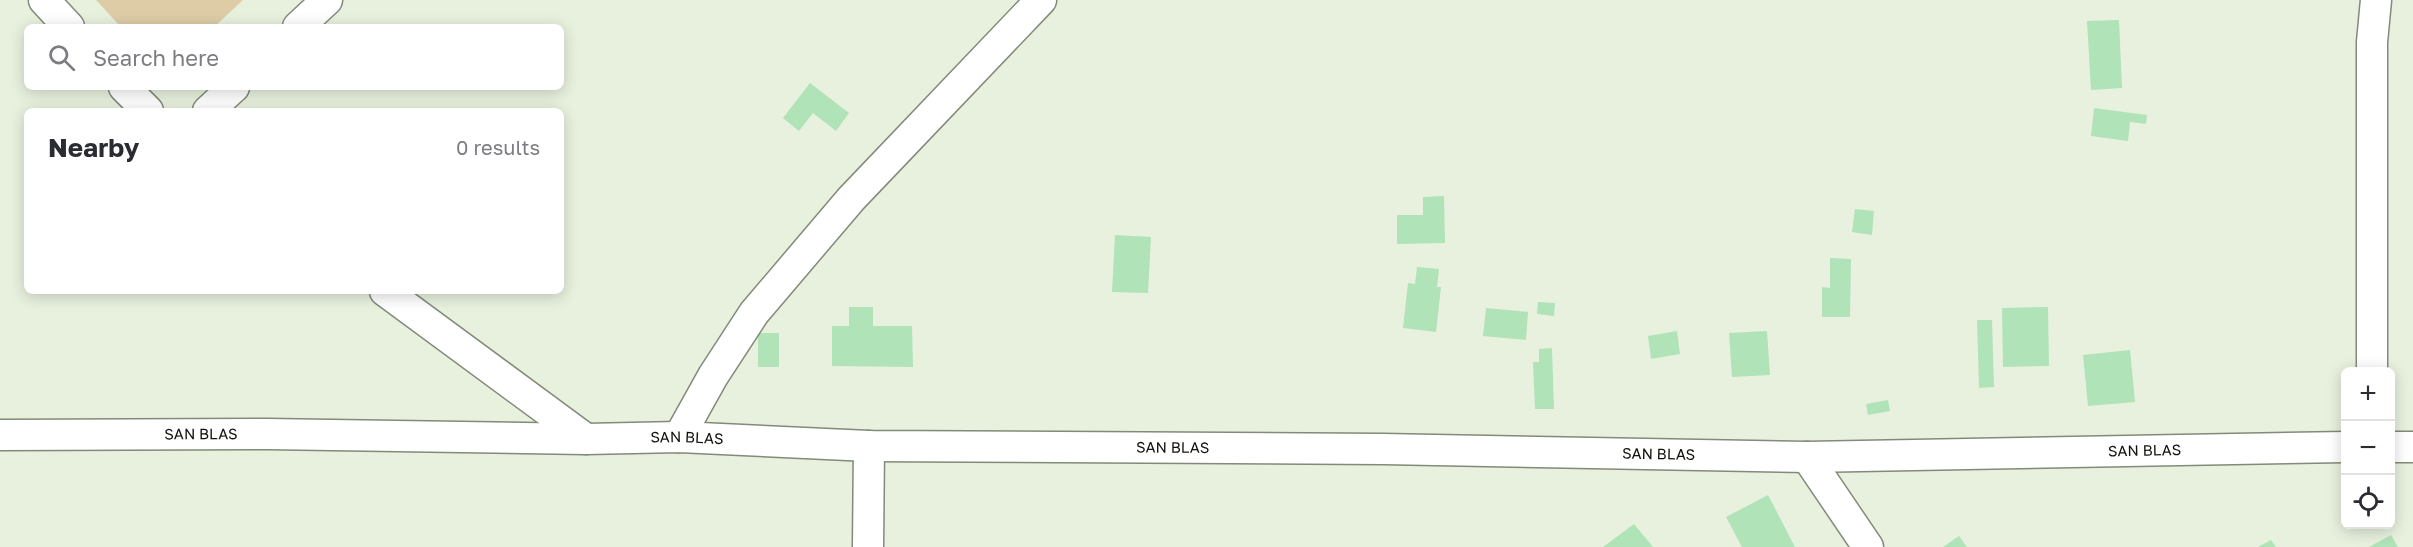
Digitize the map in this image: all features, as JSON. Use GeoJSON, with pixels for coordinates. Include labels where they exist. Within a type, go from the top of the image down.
{"type":"FeatureCollection","features":[{"type":"Feature","properties":{"kind":"street"},"geometry":{"type":"LineString","coordinates":[[44,0],[66,24]]}},
{"type":"Feature","properties":{"kind":"street"},"geometry":{"type":"LineString","coordinates":[[301,24],[327,0]]}},
{"type":"Feature","properties":{"kind":"street"},"geometry":{"type":"LineString","coordinates":[[679,437],[713,376],[754,313],[851,199],[1041,0]]}},
{"type":"Feature","properties":{"kind":"street"},"geometry":{"type":"LineString","coordinates":[[2372,367],[2372,54],[2376,0]]}},
{"type":"Feature","properties":{"kind":"street"},"geometry":{"type":"LineString","coordinates":[[127,90],[145,108]]}},
{"type":"Feature","properties":{"kind":"street"},"geometry":{"type":"LineString","coordinates":[[211,108],[231,90]]}},
{"type":"Feature","properties":{"kind":"street"},"geometry":{"type":"LineString","coordinates":[[389,294],[586,439]]}},
{"type":"Feature","properties":{"kind":"street","name":"SAN BLAS"},"geometry":{"type":"LineString","coordinates":[[0,435],[267,434],[586,439],[679,437],[869,446],[1371,449],[1807,457],[2341,447]]}},
{"type":"Feature","properties":{"kind":"street"},"geometry":{"type":"LineString","coordinates":[[868,547],[869,446]]}},
{"type":"Feature","properties":{"kind":"street"},"geometry":{"type":"LineString","coordinates":[[2395,447],[2413,447]]}},
{"type":"Feature","properties":{"kind":"street"},"geometry":{"type":"LineString","coordinates":[[1807,457],[1868,547]]}},
{"type":"Feature","properties":{"kind":"shaded area"},"geometry":{"type":"Polygon","coordinates":[[[96,0],[243,0],[217,24],[118,24],[96,0]]]}},
{"type":"Feature","properties":{"kind":"building"},"geometry":{"type":"Polygon","coordinates":[[[2119,20],[2122,88],[2091,90],[2087,21],[2119,20]]]}},
{"type":"Feature","properties":{"kind":"building"},"geometry":{"type":"Polygon","coordinates":[[[810,83],[849,113],[836,131],[813,113],[799,131],[783,118],[810,83]]]}},
{"type":"Feature","properties":{"kind":"building"},"geometry":{"type":"Polygon","coordinates":[[[2094,108],[2147,115],[2146,124],[2130,122],[2128,141],[2091,136],[2094,108]]]}},
{"type":"Feature","properties":{"kind":"building"},"geometry":{"type":"Polygon","coordinates":[[[1444,196],[1445,243],[1397,244],[1397,215],[1423,215],[1423,197],[1444,196]]]}},
{"type":"Feature","properties":{"kind":"building"},"geometry":{"type":"Polygon","coordinates":[[[1855,209],[1874,211],[1872,235],[1852,232],[1855,209]]]}},
{"type":"Feature","properties":{"kind":"building"},"geometry":{"type":"Polygon","coordinates":[[[1115,235],[1151,237],[1148,293],[1112,292],[1115,235]]]}},
{"type":"Feature","properties":{"kind":"building"},"geometry":{"type":"Polygon","coordinates":[[[1830,258],[1851,259],[1850,317],[1822,317],[1822,287],[1830,288],[1830,258]]]}},
{"type":"Feature","properties":{"kind":"building"},"geometry":{"type":"Polygon","coordinates":[[[1417,267],[1439,269],[1437,287],[1441,287],[1436,332],[1403,328],[1408,283],[1415,284],[1417,267]]]}},
{"type":"Feature","properties":{"kind":"building"},"geometry":{"type":"Polygon","coordinates":[[[1538,302],[1555,303],[1554,316],[1537,314],[1538,302]]]}},
{"type":"Feature","properties":{"kind":"building"},"geometry":{"type":"Polygon","coordinates":[[[849,307],[873,307],[873,326],[912,326],[913,367],[832,366],[832,326],[849,326],[849,307]]]}},
{"type":"Feature","properties":{"kind":"building"},"geometry":{"type":"Polygon","coordinates":[[[2048,307],[2049,366],[2003,367],[2002,308],[2048,307]]]}},
{"type":"Feature","properties":{"kind":"building"},"geometry":{"type":"Polygon","coordinates":[[[1486,308],[1528,312],[1526,340],[1483,336],[1486,308]]]}},
{"type":"Feature","properties":{"kind":"building"},"geometry":{"type":"Polygon","coordinates":[[[1977,320],[1992,320],[1994,387],[1979,388],[1977,320]]]}},
{"type":"Feature","properties":{"kind":"building"},"geometry":{"type":"Polygon","coordinates":[[[1677,331],[1680,354],[1651,359],[1648,336],[1677,331]]]}},
{"type":"Feature","properties":{"kind":"building"},"geometry":{"type":"Polygon","coordinates":[[[1767,331],[1770,375],[1732,377],[1729,333],[1767,331]]]}},
{"type":"Feature","properties":{"kind":"building"},"geometry":{"type":"Polygon","coordinates":[[[758,333],[779,333],[779,367],[758,367],[758,333]]]}},
{"type":"Feature","properties":{"kind":"building"},"geometry":{"type":"Polygon","coordinates":[[[1552,348],[1554,409],[1535,409],[1533,362],[1539,362],[1539,349],[1552,348]]]}},
{"type":"Feature","properties":{"kind":"building"},"geometry":{"type":"Polygon","coordinates":[[[2130,350],[2135,402],[2088,406],[2083,355],[2130,350]]]}},
{"type":"Feature","properties":{"kind":"building"},"geometry":{"type":"Polygon","coordinates":[[[1888,400],[1890,411],[1868,415],[1866,404],[1888,400]]]}},
{"type":"Feature","properties":{"kind":"building"},"geometry":{"type":"Polygon","coordinates":[[[1768,495],[1795,547],[1742,547],[1726,517],[1768,495]]]}},
{"type":"Feature","properties":{"kind":"building"},"geometry":{"type":"Polygon","coordinates":[[[1634,524],[1653,547],[1603,547],[1634,524]]]}},
{"type":"Feature","properties":{"kind":"building"},"geometry":{"type":"Polygon","coordinates":[[[2391,535],[2398,547],[2369,547],[2391,535]]]}},
{"type":"Feature","properties":{"kind":"building"},"geometry":{"type":"Polygon","coordinates":[[[1959,536],[1967,547],[1943,547],[1959,536]]]}},
{"type":"Feature","properties":{"kind":"building"},"geometry":{"type":"Polygon","coordinates":[[[2271,540],[2276,547],[2258,547],[2271,540]]]}}]}
